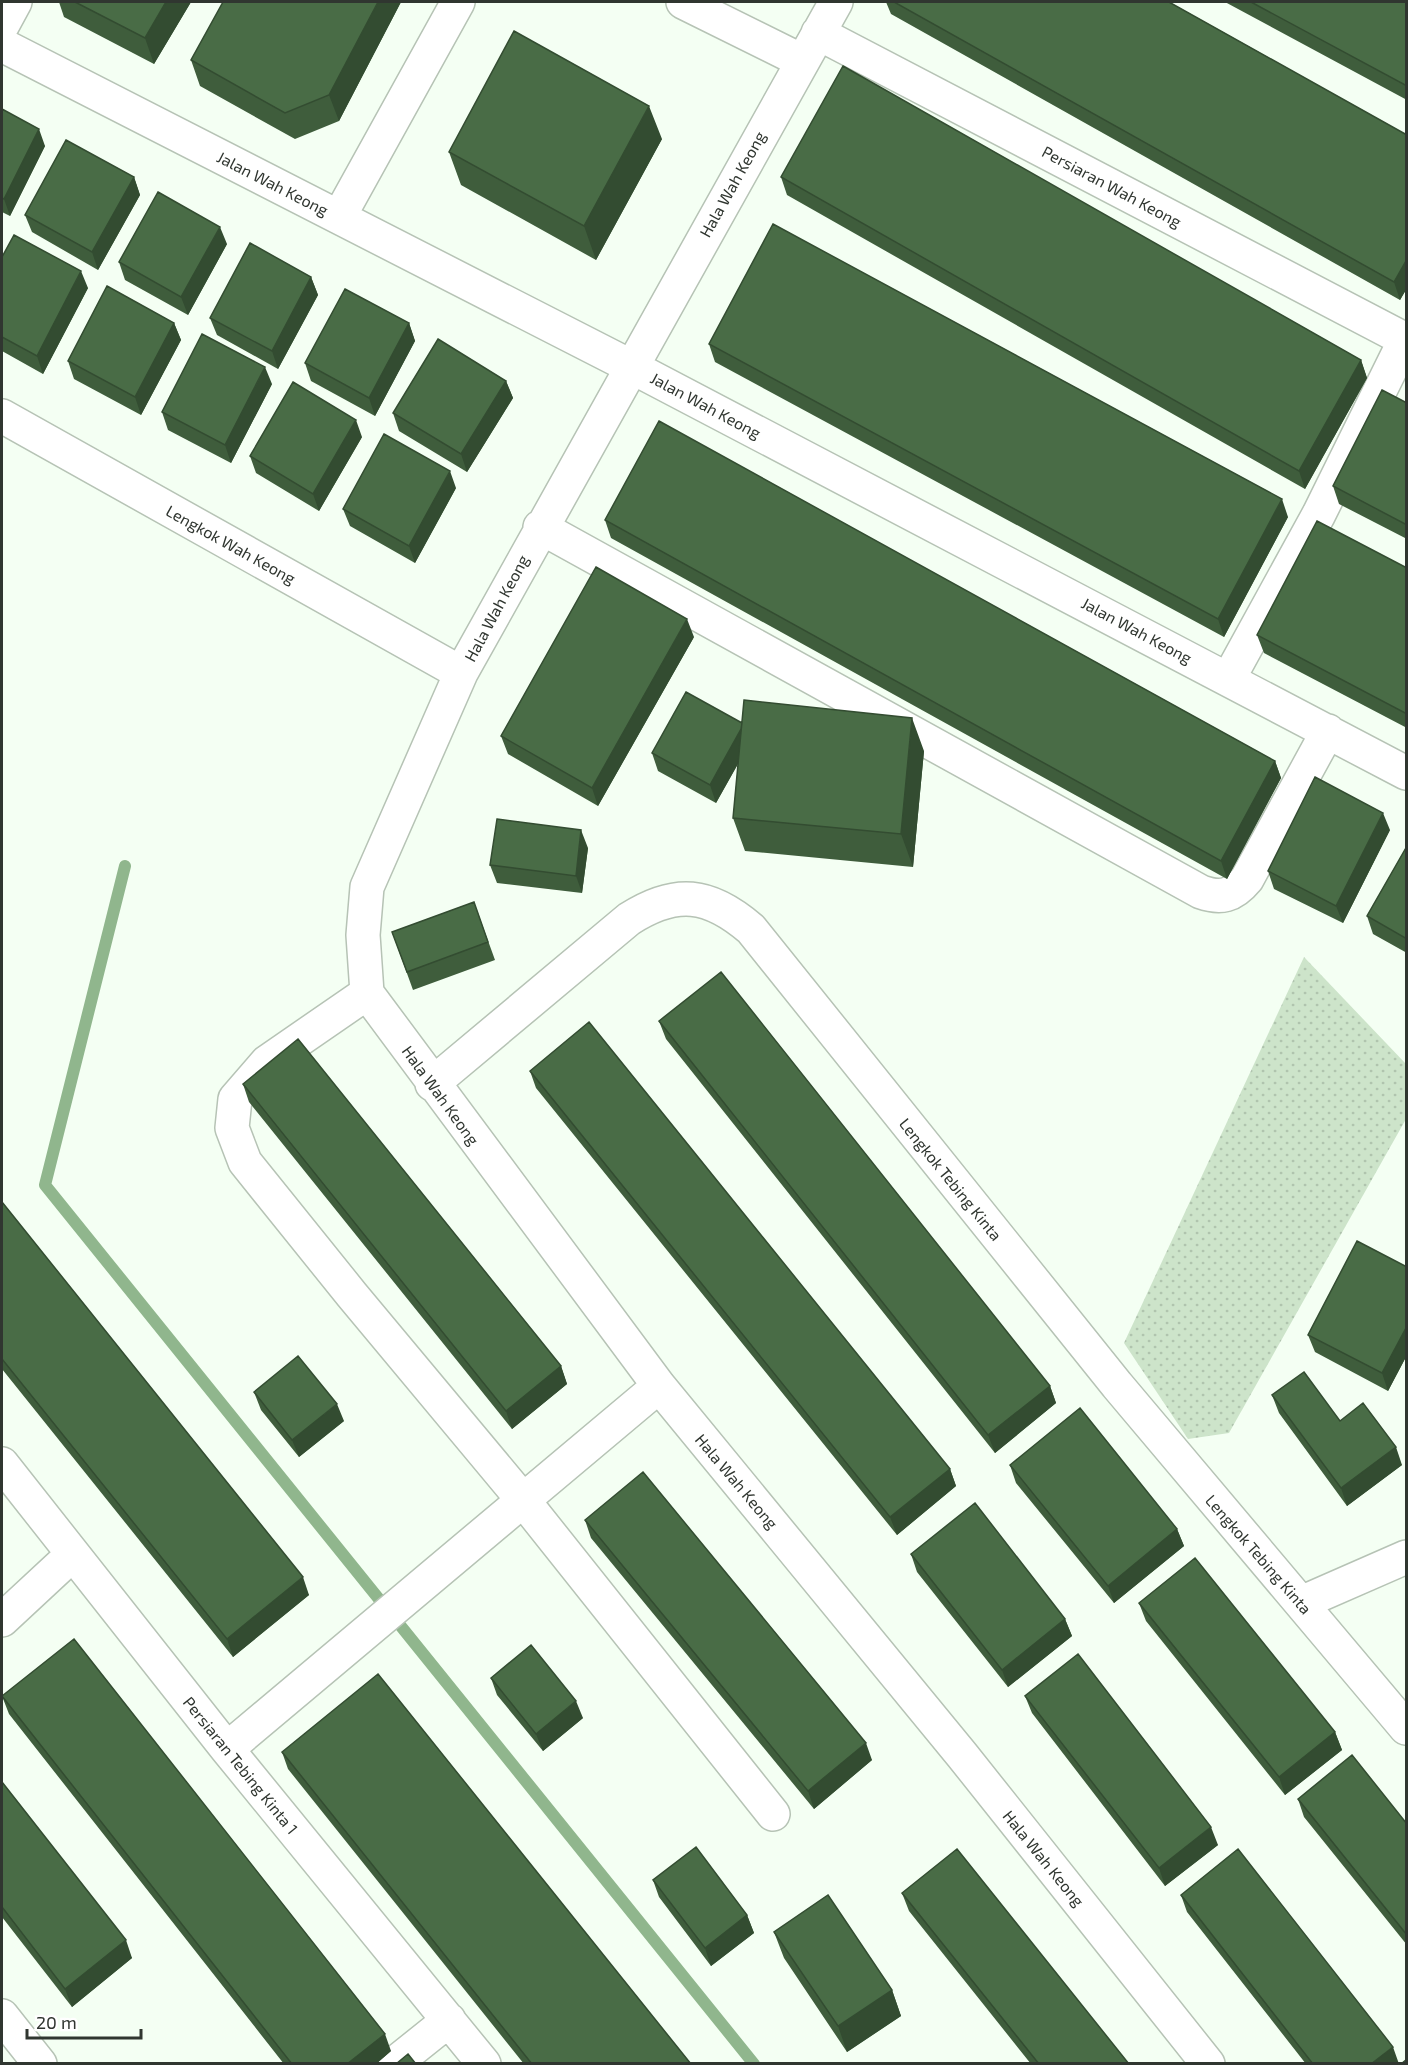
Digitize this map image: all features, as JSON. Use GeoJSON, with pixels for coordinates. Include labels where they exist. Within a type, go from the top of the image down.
{"type":"FeatureCollection","features":[{"type":"Feature","properties":{"kind":"street"},"geometry":{"type":"LineString","coordinates":[[2,26],[15,2]]}},
{"type":"Feature","properties":{"kind":"street"},"geometry":{"type":"LineString","coordinates":[[339,217],[458,2]]}},
{"type":"Feature","properties":{"kind":"street"},"geometry":{"type":"LineString","coordinates":[[684,2],[802,61]]}},
{"type":"Feature","properties":{"kind":"street","name":"Hala Wah Keong"},"geometry":{"type":"LineString","coordinates":[[836,2],[540,527],[461,673],[367,887],[363,935],[367,993],[432,1084],[659,1386],[962,1755],[1208,2064]]}},
{"type":"Feature","properties":{"kind":"street","name":"Persiaran Wah Keong"},"geometry":{"type":"LineString","coordinates":[[818,33],[1406,339]]}},
{"type":"Feature","properties":{"kind":"street","name":"Jalan Wah Keong"},"geometry":{"type":"LineString","coordinates":[[2,45],[630,366],[1407,773]]}},
{"type":"Feature","properties":{"kind":"street"},"geometry":{"type":"LineString","coordinates":[[1229,678],[1319,514],[1406,339]]}},
{"type":"Feature","properties":{"kind":"street","name":"Lengkok Wah Keong"},"geometry":{"type":"LineString","coordinates":[[2,416],[461,673]]}},
{"type":"Feature","properties":{"kind":"street"},"geometry":{"type":"LineString","coordinates":[[540,527],[1201,892],[1214,896],[1227,896],[1239,889],[1247,879],[1328,731]]}},
{"type":"Feature","properties":{"kind":"street","name":"Lengkok Tebing Kinta"},"geometry":{"type":"LineString","coordinates":[[432,1084],[628,919],[652,904],[678,898],[696,899],[705,900],[730,911],[751,929],[1117,1385],[1407,1728]]}},
{"type":"Feature","properties":{"kind":"street"},"geometry":{"type":"LineString","coordinates":[[367,993],[267,1062],[235,1099],[232,1128],[245,1162],[352,1295],[523,1500],[772,1814]]}},
{"type":"Feature","properties":{"kind":"street"},"geometry":{"type":"LineString","coordinates":[[227,1749],[659,1386]]}},
{"type":"Feature","properties":{"kind":"street","name":"Persiaran Tebing Kinta 1"},"geometry":{"type":"LineString","coordinates":[[2,1464],[227,1749],[484,2064]]}},
{"type":"Feature","properties":{"kind":"street"},"geometry":{"type":"LineString","coordinates":[[2,1620],[73,1554]]}},
{"type":"Feature","properties":{"kind":"street"},"geometry":{"type":"LineString","coordinates":[[1301,1603],[1407,1557]]}},
{"type":"Feature","properties":{"kind":"street"},"geometry":{"type":"LineString","coordinates":[[2,2016],[40,2064]]}},
{"type":"Feature","properties":{"kind":"street"},"geometry":{"type":"LineString","coordinates":[[394,2064],[448,2020]]}},
{"type":"Feature","properties":{"kind":"green space"},"geometry":{"type":"Polygon","coordinates":[[[1304,957],[1406,1064],[1406,1119],[1229,1433],[1188,1439],[1124,1343],[1304,957]]]}},
{"type":"Feature","properties":{"kind":"building"},"geometry":{"type":"Polygon","coordinates":[[[75,2],[166,2],[145,38],[75,2]]]}},
{"type":"Feature","properties":{"kind":"building"},"geometry":{"type":"Polygon","coordinates":[[[223,2],[378,2],[329,95],[285,113],[191,60],[223,2]]]}},
{"type":"Feature","properties":{"kind":"building"},"geometry":{"type":"Polygon","coordinates":[[[894,2],[1169,2],[1407,135],[1407,259],[1394,282],[894,2]]]}},
{"type":"Feature","properties":{"kind":"building"},"geometry":{"type":"Polygon","coordinates":[[[1251,2],[1407,2],[1407,86],[1251,2]]]}},
{"type":"Feature","properties":{"kind":"building"},"geometry":{"type":"Polygon","coordinates":[[[514,31],[649,106],[584,226],[449,152],[514,31]]]}},
{"type":"Feature","properties":{"kind":"building"},"geometry":{"type":"Polygon","coordinates":[[[843,66],[1361,360],[1299,471],[781,177],[843,66]]]}},
{"type":"Feature","properties":{"kind":"building"},"geometry":{"type":"Polygon","coordinates":[[[2,109],[39,129],[4,199],[2,198],[2,109]]]}},
{"type":"Feature","properties":{"kind":"building"},"geometry":{"type":"Polygon","coordinates":[[[66,140],[134,177],[92,252],[25,215],[66,140]]]}},
{"type":"Feature","properties":{"kind":"building"},"geometry":{"type":"Polygon","coordinates":[[[158,192],[220,227],[181,297],[119,262],[158,192]]]}},
{"type":"Feature","properties":{"kind":"building"},"geometry":{"type":"Polygon","coordinates":[[[773,224],[1282,499],[1218,619],[709,344],[773,224]]]}},
{"type":"Feature","properties":{"kind":"building"},"geometry":{"type":"Polygon","coordinates":[[[14,235],[81,271],[37,356],[2,337],[2,257],[14,235]]]}},
{"type":"Feature","properties":{"kind":"building"},"geometry":{"type":"Polygon","coordinates":[[[250,243],[311,277],[272,351],[210,318],[250,243]]]}},
{"type":"Feature","properties":{"kind":"building"},"geometry":{"type":"Polygon","coordinates":[[[107,286],[174,323],[135,397],[68,361],[107,286]]]}},
{"type":"Feature","properties":{"kind":"building"},"geometry":{"type":"Polygon","coordinates":[[[345,289],[409,323],[369,398],[305,363],[345,289]]]}},
{"type":"Feature","properties":{"kind":"building"},"geometry":{"type":"Polygon","coordinates":[[[202,334],[265,367],[225,445],[162,412],[202,334]]]}},
{"type":"Feature","properties":{"kind":"building"},"geometry":{"type":"Polygon","coordinates":[[[438,339],[506,381],[461,454],[393,413],[438,339]]]}},
{"type":"Feature","properties":{"kind":"building"},"geometry":{"type":"Polygon","coordinates":[[[293,382],[356,420],[313,494],[250,456],[293,382]]]}},
{"type":"Feature","properties":{"kind":"building"},"geometry":{"type":"Polygon","coordinates":[[[1382,390],[1407,403],[1407,525],[1333,486],[1382,390]]]}},
{"type":"Feature","properties":{"kind":"building"},"geometry":{"type":"Polygon","coordinates":[[[659,421],[1275,761],[1221,861],[605,520],[659,421]]]}},
{"type":"Feature","properties":{"kind":"building"},"geometry":{"type":"Polygon","coordinates":[[[384,434],[450,471],[409,546],[343,509],[384,434]]]}},
{"type":"Feature","properties":{"kind":"building"},"geometry":{"type":"Polygon","coordinates":[[[1317,521],[1407,568],[1407,714],[1257,635],[1317,521]]]}},
{"type":"Feature","properties":{"kind":"building"},"geometry":{"type":"Polygon","coordinates":[[[596,567],[687,619],[592,788],[501,736],[596,567]]]}},
{"type":"Feature","properties":{"kind":"building"},"geometry":{"type":"Polygon","coordinates":[[[686,692],[742,723],[741,729],[710,785],[652,753],[686,692]]]}},
{"type":"Feature","properties":{"kind":"building"},"geometry":{"type":"Polygon","coordinates":[[[744,700],[912,718],[901,834],[733,818],[744,700]]]}},
{"type":"Feature","properties":{"kind":"building"},"geometry":{"type":"Polygon","coordinates":[[[1315,777],[1383,813],[1336,906],[1268,871],[1315,777]]]}},
{"type":"Feature","properties":{"kind":"building"},"geometry":{"type":"Polygon","coordinates":[[[497,819],[581,830],[576,876],[490,865],[497,819]]]}},
{"type":"Feature","properties":{"kind":"building"},"geometry":{"type":"Polygon","coordinates":[[[1407,846],[1407,939],[1367,916],[1407,846]]]}},
{"type":"Feature","properties":{"kind":"building"},"geometry":{"type":"Polygon","coordinates":[[[474,902],[488,942],[407,972],[392,932],[474,902]]]}},
{"type":"Feature","properties":{"kind":"building"},"geometry":{"type":"Polygon","coordinates":[[[721,972],[1050,1386],[988,1435],[659,1021],[721,972]]]}},
{"type":"Feature","properties":{"kind":"building"},"geometry":{"type":"Polygon","coordinates":[[[589,1022],[950,1469],[890,1517],[530,1071],[589,1022]]]}},
{"type":"Feature","properties":{"kind":"building"},"geometry":{"type":"Polygon","coordinates":[[[298,1039],[561,1366],[506,1411],[243,1084],[298,1039]]]}},
{"type":"Feature","properties":{"kind":"building"},"geometry":{"type":"Polygon","coordinates":[[[2,1202],[303,1577],[227,1639],[2,1359],[2,1202]]]}},
{"type":"Feature","properties":{"kind":"building"},"geometry":{"type":"Polygon","coordinates":[[[1357,1241],[1407,1267],[1407,1326],[1382,1373],[1308,1335],[1357,1241]]]}},
{"type":"Feature","properties":{"kind":"building"},"geometry":{"type":"Polygon","coordinates":[[[298,1356],[337,1404],[292,1440],[254,1392],[298,1356]]]}},
{"type":"Feature","properties":{"kind":"building"},"geometry":{"type":"Polygon","coordinates":[[[1304,1372],[1340,1421],[1363,1403],[1396,1447],[1341,1488],[1272,1395],[1304,1372]]]}},
{"type":"Feature","properties":{"kind":"building"},"geometry":{"type":"Polygon","coordinates":[[[1080,1408],[1177,1529],[1108,1586],[1010,1465],[1080,1408]]]}},
{"type":"Feature","properties":{"kind":"building"},"geometry":{"type":"Polygon","coordinates":[[[643,1472],[866,1743],[808,1791],[585,1520],[643,1472]]]}},
{"type":"Feature","properties":{"kind":"building"},"geometry":{"type":"Polygon","coordinates":[[[975,1503],[1065,1619],[1002,1670],[911,1554],[975,1503]]]}},
{"type":"Feature","properties":{"kind":"building"},"geometry":{"type":"Polygon","coordinates":[[[1195,1558],[1335,1732],[1279,1777],[1139,1603],[1195,1558]]]}},
{"type":"Feature","properties":{"kind":"building"},"geometry":{"type":"Polygon","coordinates":[[[74,1639],[385,2034],[347,2064],[292,2064],[2,1696],[74,1639]]]}},
{"type":"Feature","properties":{"kind":"building"},"geometry":{"type":"Polygon","coordinates":[[[531,1645],[576,1701],[536,1734],[491,1678],[531,1645]]]}},
{"type":"Feature","properties":{"kind":"building"},"geometry":{"type":"Polygon","coordinates":[[[1078,1654],[1211,1827],[1159,1868],[1025,1696],[1078,1654]]]}},
{"type":"Feature","properties":{"kind":"building"},"geometry":{"type":"Polygon","coordinates":[[[378,1674],[691,2064],[532,2064],[282,1752],[378,1674]]]}},
{"type":"Feature","properties":{"kind":"building"},"geometry":{"type":"Polygon","coordinates":[[[1352,1755],[1407,1824],[1407,1935],[1298,1799],[1352,1755]]]}},
{"type":"Feature","properties":{"kind":"building"},"geometry":{"type":"Polygon","coordinates":[[[2,1782],[126,1940],[65,1989],[2,1907],[2,1782]]]}},
{"type":"Feature","properties":{"kind":"building"},"geometry":{"type":"Polygon","coordinates":[[[696,1847],[747,1915],[705,1948],[653,1880],[696,1847]]]}},
{"type":"Feature","properties":{"kind":"building"},"geometry":{"type":"Polygon","coordinates":[[[957,1849],[1129,2064],[1039,2064],[902,1893],[957,1849]]]}},
{"type":"Feature","properties":{"kind":"building"},"geometry":{"type":"Polygon","coordinates":[[[1238,1849],[1393,2047],[1371,2064],[1313,2064],[1181,1895],[1238,1849]]]}},
{"type":"Feature","properties":{"kind":"building"},"geometry":{"type":"Polygon","coordinates":[[[828,1895],[892,1990],[838,2026],[774,1932],[828,1895]]]}},
{"type":"Feature","properties":{"kind":"building"},"geometry":{"type":"Polygon","coordinates":[[[408,2054],[416,2064],[396,2064],[408,2054]]]}},
{"type":"Feature","properties":{"kind":"waterway"},"geometry":{"type":"LineString","coordinates":[[125,866],[45,1185],[754,2064]]}}]}
